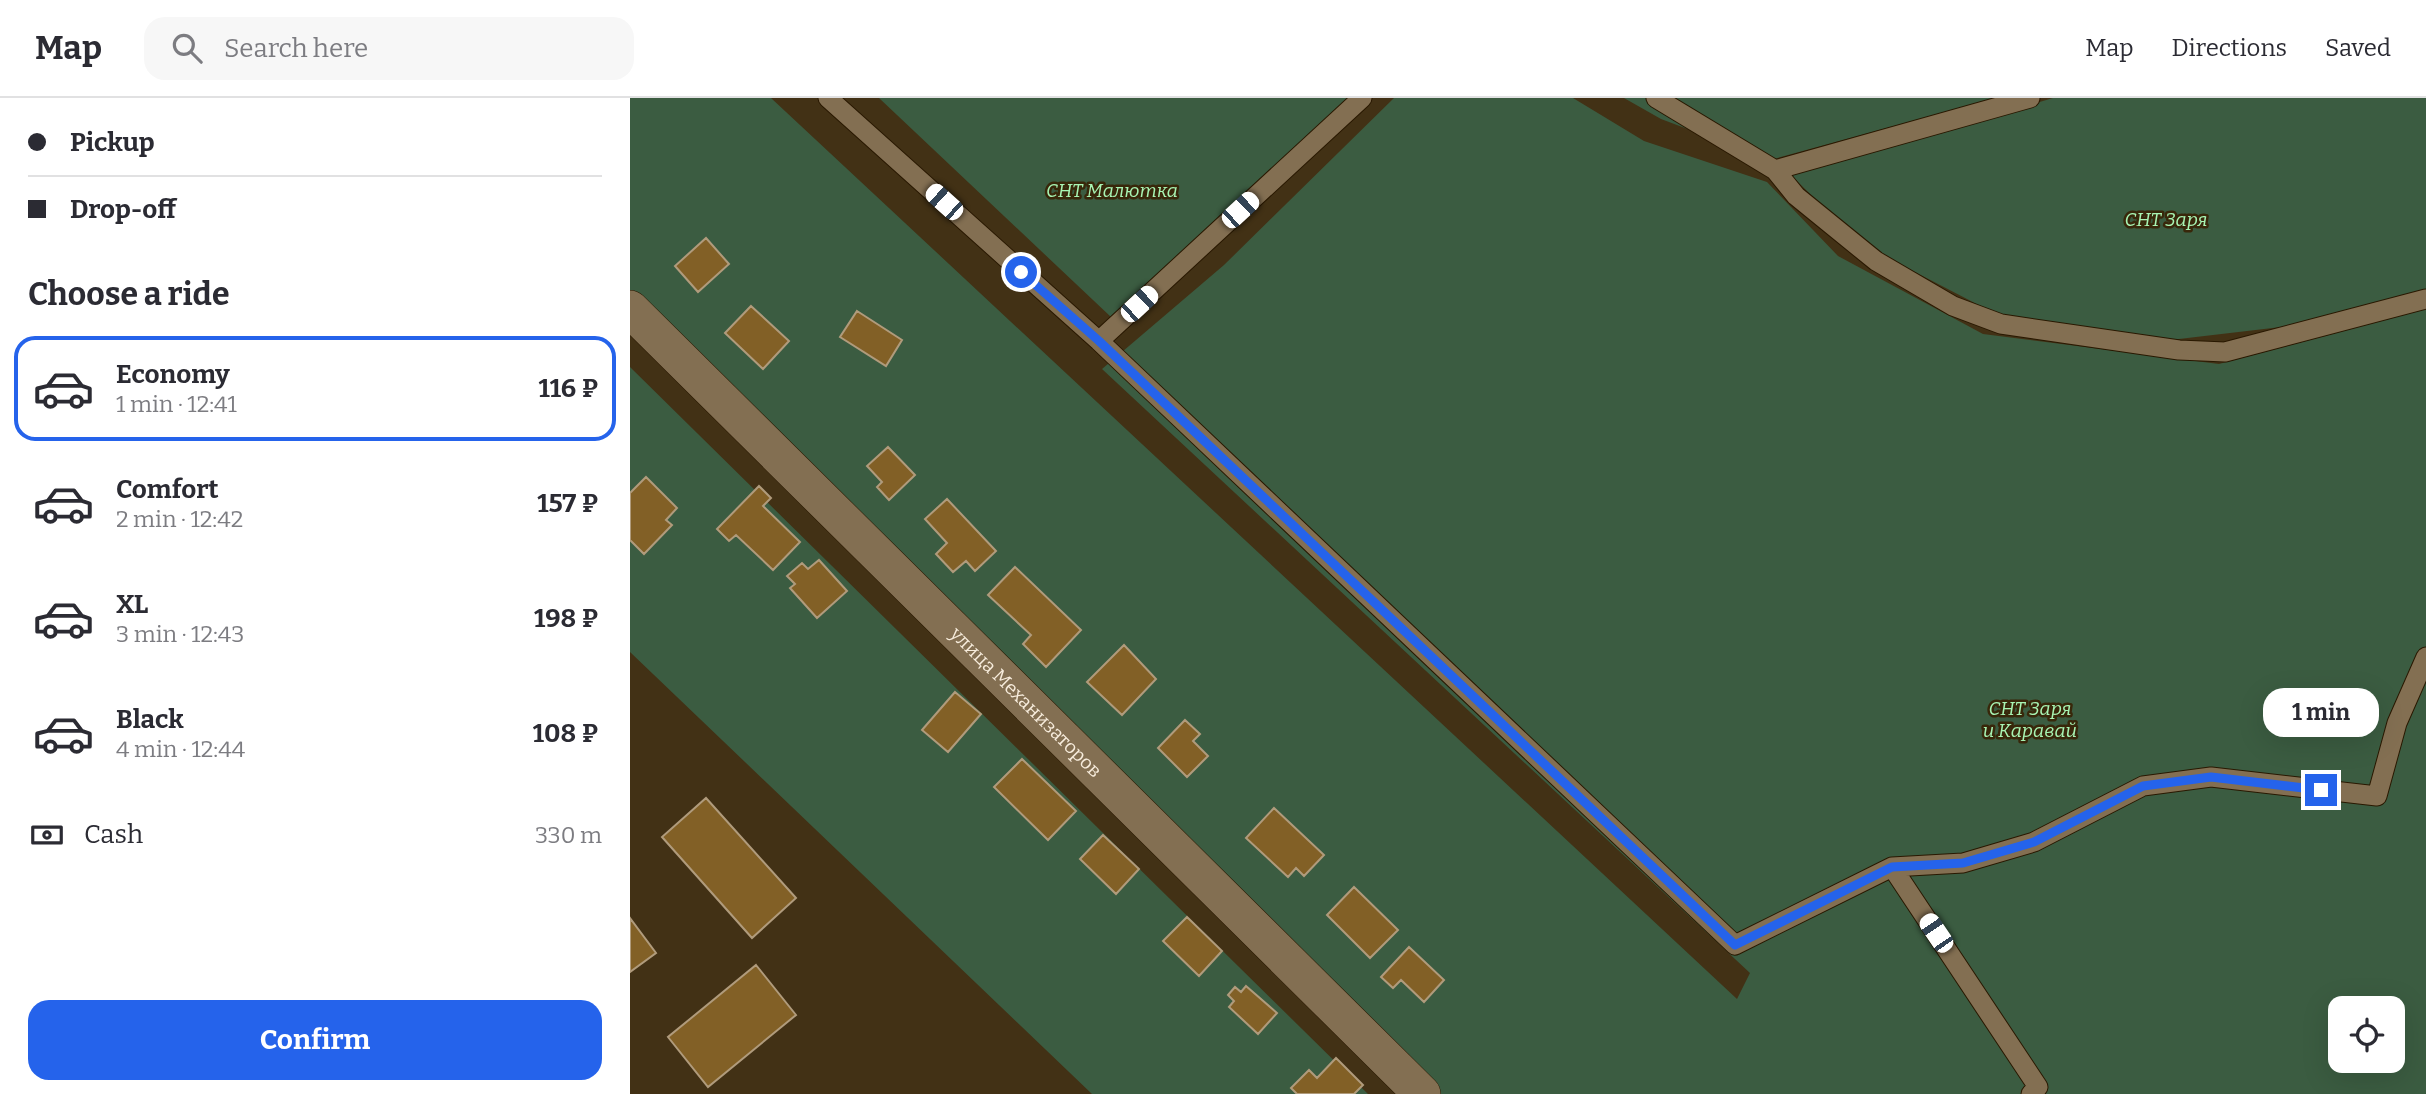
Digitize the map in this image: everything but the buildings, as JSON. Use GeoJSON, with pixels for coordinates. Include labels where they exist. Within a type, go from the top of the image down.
{"type":"FeatureCollection","features":[{"type":"Feature","properties":{"kind":"street","name":"улица Механизаторов"},"geometry":{"type":"LineString","coordinates":[[630,309],[1422,1094]]}},
{"type":"Feature","properties":{"kind":"lane"},"geometry":{"type":"LineString","coordinates":[[828,98],[1099,341],[1735,945],[1892,867],[1963,863],[2034,842],[2143,786],[2211,777],[2377,796],[2396,723],[2426,657]]}},
{"type":"Feature","properties":{"kind":"lane"},"geometry":{"type":"LineString","coordinates":[[1099,341],[1362,98]]}},
{"type":"Feature","properties":{"kind":"lane"},"geometry":{"type":"LineString","coordinates":[[1656,98],[1775,170],[1796,196],[1875,261],[1953,306],[2001,324],[2179,350],[2225,352],[2426,299]]}},
{"type":"Feature","properties":{"kind":"lane"},"geometry":{"type":"LineString","coordinates":[[1775,170],[2030,98]]}},
{"type":"Feature","properties":{"kind":"lane"},"geometry":{"type":"LineString","coordinates":[[1892,867],[2038,1087],[2031,1094]]}},
{"type":"Feature","properties":{"kind":"green space","name":"СНТ Заря и Каравай"},"geometry":{"type":"Polygon","coordinates":[[[630,98],[771,98],[1737,999],[1750,973],[1102,369],[1224,265],[1394,98],[1573,98],[1644,141],[1767,182],[1838,256],[1983,334],[2219,364],[2426,309],[2426,1094],[1428,1094],[630,314],[630,98]]]}},
{"type":"Feature","properties":{"kind":"green space","name":"СНТ Малютка"},"geometry":{"type":"Polygon","coordinates":[[[879,98],[1349,98],[1111,317],[879,98]]]}},
{"type":"Feature","properties":{"kind":"green space"},"geometry":{"type":"Polygon","coordinates":[[[1624,98],[1996,98],[1770,160],[1661,119],[1624,98]]]}},
{"type":"Feature","properties":{"kind":"green space","name":"СНТ Заря"},"geometry":{"type":"Polygon","coordinates":[[[2053,98],[2426,98],[2426,290],[2281,327],[2162,341],[1994,313],[1859,243],[1791,175],[2053,98]]]}},
{"type":"Feature","properties":{"kind":"green space"},"geometry":{"type":"Polygon","coordinates":[[[630,367],[1368,1094],[1092,1094],[630,652],[630,367]]]}},
{"type":"Feature","properties":{"kind":"route"},"geometry":{"type":"LineString","coordinates":[[1021,272],[1099,341],[1735,945],[1892,867],[1963,863],[2034,842],[2143,786],[2211,777],[2321,790]]}}]}
